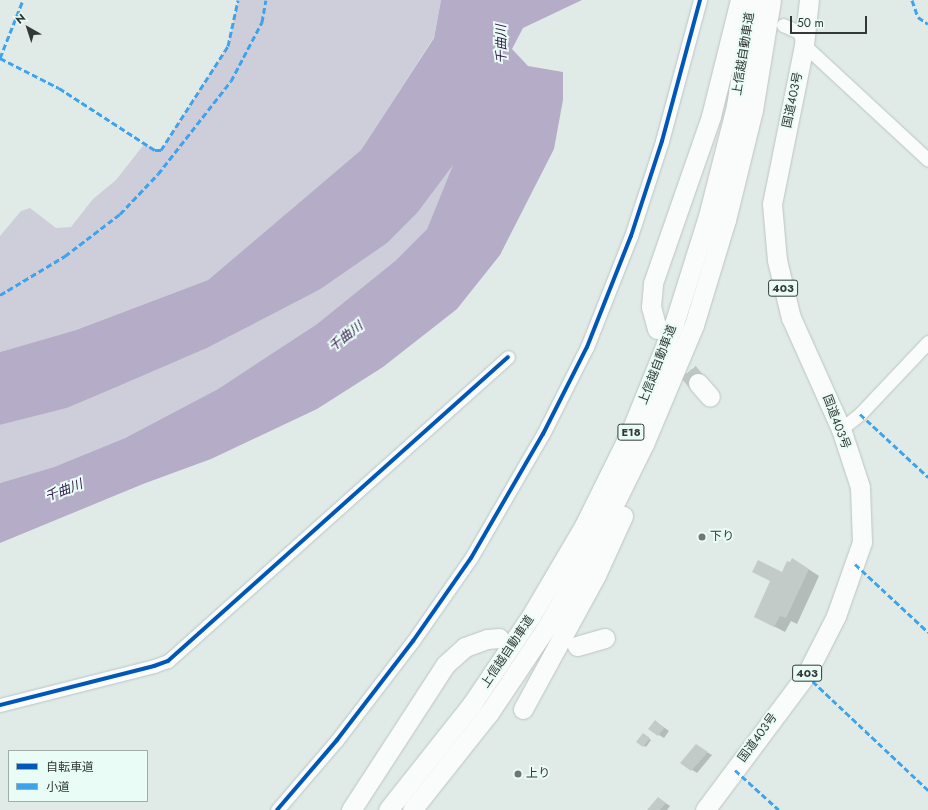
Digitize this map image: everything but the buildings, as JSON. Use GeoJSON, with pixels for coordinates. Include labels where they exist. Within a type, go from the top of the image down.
{"type":"FeatureCollection","features":[{"type":"Feature","properties":{"kind":"highway"},"geometry":{"type":"LineString","coordinates":[[657,329],[651,307],[653,283],[712,116],[740,0]]}},
{"type":"Feature","properties":{"kind":"highway","name":"上信越自動車道"},"geometry":{"type":"LineString","coordinates":[[388,810],[467,711],[531,616],[584,526],[630,433],[674,324],[708,216],[736,106],[753,0]]}},
{"type":"Feature","properties":{"kind":"highway","name":"上信越自動車道"},"geometry":{"type":"LineString","coordinates":[[412,810],[489,713],[574,580],[641,451],[694,325],[741,164],[754,102],[771,0]]}},
{"type":"Feature","properties":{"kind":"highway","name":"国道403号"},"geometry":{"type":"LineString","coordinates":[[705,810],[806,675],[836,616],[862,542],[860,487],[841,429],[790,318],[777,260],[772,204],[804,45],[809,0]]}},
{"type":"Feature","properties":{"kind":"highway"},"geometry":{"type":"LineString","coordinates":[[523,709],[596,575],[621,521],[668,406],[694,325]]}},
{"type":"Feature","properties":{"kind":"highway"},"geometry":{"type":"LineString","coordinates":[[351,810],[445,666],[460,651],[476,642],[499,638]]}},
{"type":"Feature","properties":{"kind":"highway"},"geometry":{"type":"LineString","coordinates":[[577,646],[605,638]]}},
{"type":"Feature","properties":{"kind":"street"},"geometry":{"type":"LineString","coordinates":[[277,810],[337,740],[413,641],[471,558],[543,434],[587,347],[631,236],[662,141],[700,0]]}},
{"type":"Feature","properties":{"kind":"street"},"geometry":{"type":"LineString","coordinates":[[783,25],[799,32],[804,45],[928,160]]}},
{"type":"Feature","properties":{"kind":"street"},"geometry":{"type":"LineString","coordinates":[[841,429],[860,414],[928,342]]}},
{"type":"Feature","properties":{"kind":"street"},"geometry":{"type":"LineString","coordinates":[[0,705],[154,666],[168,660],[508,357]]}},
{"type":"Feature","properties":{"kind":"shaded area"},"geometry":{"type":"Polygon","coordinates":[[[238,0],[441,0],[434,37],[361,150],[208,280],[76,330],[0,352],[0,236],[21,211],[30,208],[56,228],[71,227],[93,199],[116,180],[145,143],[155,150],[161,150],[228,46],[238,0]]]}},
{"type":"Feature","properties":{"kind":"shaded area"},"geometry":{"type":"Polygon","coordinates":[[[454,163],[427,229],[395,261],[317,324],[218,389],[125,438],[54,467],[0,483],[0,425],[67,408],[119,386],[207,348],[319,290],[418,212],[454,163]]]}},
{"type":"Feature","properties":{"kind":"water","name":"千曲川"},"geometry":{"type":"Polygon","coordinates":[[[441,0],[582,0],[523,28],[512,49],[528,66],[563,72],[563,100],[554,149],[500,255],[457,309],[383,367],[317,409],[211,459],[143,484],[0,543],[0,483],[54,467],[125,438],[218,389],[317,324],[395,261],[427,229],[453,165],[418,212],[387,243],[319,290],[207,348],[119,386],[67,408],[0,425],[0,352],[76,330],[208,280],[361,150],[434,38],[441,0]]]}},
{"type":"Feature","properties":{"kind":"tunnel"},"geometry":{"type":"LineString","coordinates":[[670,349],[698,383]]}},
{"type":"Feature","properties":{"kind":"marked path"},"geometry":{"type":"LineString","coordinates":[[0,58],[23,0]]}},
{"type":"Feature","properties":{"kind":"marked path"},"geometry":{"type":"LineString","coordinates":[[0,58],[59,88],[155,150],[161,150],[228,46],[238,0]]}},
{"type":"Feature","properties":{"kind":"marked path"},"geometry":{"type":"LineString","coordinates":[[0,295],[65,256],[120,214],[158,174],[231,81],[262,22],[266,0]]}},
{"type":"Feature","properties":{"kind":"marked path"},"geometry":{"type":"LineString","coordinates":[[912,0],[918,17],[928,24]]}},
{"type":"Feature","properties":{"kind":"marked path"},"geometry":{"type":"LineString","coordinates":[[860,414],[928,477]]}},
{"type":"Feature","properties":{"kind":"marked path"},"geometry":{"type":"LineString","coordinates":[[855,564],[928,632]]}},
{"type":"Feature","properties":{"kind":"marked path"},"geometry":{"type":"LineString","coordinates":[[806,675],[928,790]]}},
{"type":"Feature","properties":{"kind":"marked path"},"geometry":{"type":"LineString","coordinates":[[735,770],[779,810]]}},
{"type":"Feature","properties":{"kind":"cycle path"},"geometry":{"type":"LineString","coordinates":[[277,810],[337,740],[413,641],[471,558],[543,434],[587,347],[631,236],[662,141],[700,0]]}},
{"type":"Feature","properties":{"kind":"cycle path"},"geometry":{"type":"LineString","coordinates":[[0,705],[154,666],[168,661],[508,357]]}},
{"type":"Feature","properties":{"kind":"place","name":"下り"},"geometry":{"type":"Point","coordinates":[702,537]}},
{"type":"Feature","properties":{"kind":"place","name":"上り"},"geometry":{"type":"Point","coordinates":[518,774]}}]}
